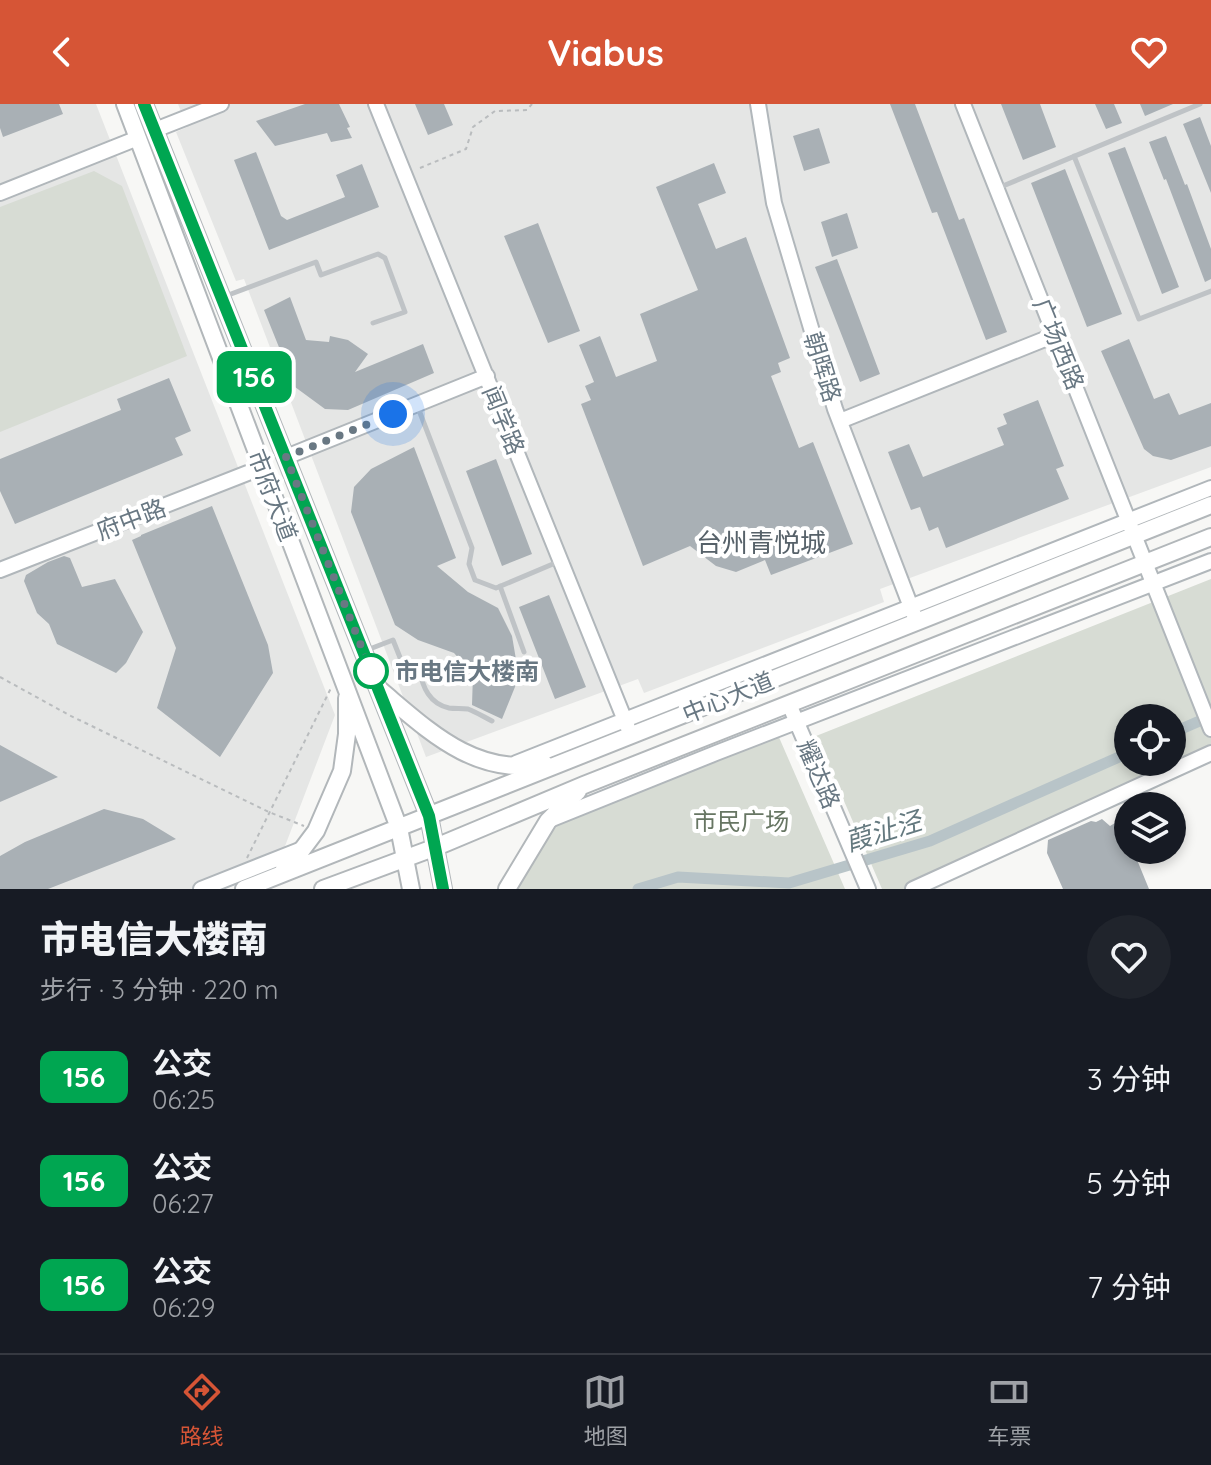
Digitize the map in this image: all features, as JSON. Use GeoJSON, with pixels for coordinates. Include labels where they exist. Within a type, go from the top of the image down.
{"type":"FeatureCollection","features":[{"type":"Feature","properties":{"kind":"main road","name":"市府大道"},"geometry":{"type":"LineString","coordinates":[[125,104],[399,828],[411,889]]}},
{"type":"Feature","properties":{"kind":"main road","name":"市府大道"},"geometry":{"type":"LineString","coordinates":[[144,104],[429,816],[443,889]]}},
{"type":"Feature","properties":{"kind":"main road","name":"中心大道"},"geometry":{"type":"LineString","coordinates":[[242,882],[275,877],[571,760],[628,728],[914,614],[1132,528],[1211,505]]}},
{"type":"Feature","properties":{"kind":"main road","name":"中心大道"},"geometry":{"type":"LineString","coordinates":[[323,889],[436,847],[584,785],[1211,537]]}},
{"type":"Feature","properties":{"kind":"main road"},"geometry":{"type":"LineString","coordinates":[[377,687],[436,737],[476,758],[507,767],[571,760]]}},
{"type":"Feature","properties":{"kind":"main road"},"geometry":{"type":"LineString","coordinates":[[275,877],[295,859],[316,831],[342,771],[347,734],[347,688]]}},
{"type":"Feature","properties":{"kind":"main road"},"geometry":{"type":"LineString","coordinates":[[507,889],[548,821],[584,785]]}},
{"type":"Feature","properties":{"kind":"street"},"geometry":{"type":"LineString","coordinates":[[155,130],[221,104]]}},
{"type":"Feature","properties":{"kind":"street","name":"闻学路"},"geometry":{"type":"LineString","coordinates":[[376,104],[628,728]]}},
{"type":"Feature","properties":{"kind":"street","name":"朝晖路"},"geometry":{"type":"LineString","coordinates":[[758,104],[774,203],[840,421],[914,614]]}},
{"type":"Feature","properties":{"kind":"street","name":"广场西路"},"geometry":{"type":"LineString","coordinates":[[963,104],[1211,729]]}},
{"type":"Feature","properties":{"kind":"street"},"geometry":{"type":"LineString","coordinates":[[0,193],[138,138]]}},
{"type":"Feature","properties":{"kind":"street"},"geometry":{"type":"LineString","coordinates":[[840,421],[1055,335]]}},
{"type":"Feature","properties":{"kind":"street"},"geometry":{"type":"LineString","coordinates":[[286,457],[487,376]]}},
{"type":"Feature","properties":{"kind":"street","name":"府中路"},"geometry":{"type":"LineString","coordinates":[[0,570],[263,467]]}},
{"type":"Feature","properties":{"kind":"street"},"geometry":{"type":"LineString","coordinates":[[1132,528],[1211,488]]}},
{"type":"Feature","properties":{"kind":"street"},"geometry":{"type":"LineString","coordinates":[[548,821],[1211,561]]}},
{"type":"Feature","properties":{"kind":"street","name":"耀达路"},"geometry":{"type":"LineString","coordinates":[[789,704],[867,887]]}},
{"type":"Feature","properties":{"kind":"street"},"geometry":{"type":"LineString","coordinates":[[507,767],[628,728]]}},
{"type":"Feature","properties":{"kind":"street"},"geometry":{"type":"LineString","coordinates":[[913,889],[1211,753]]}},
{"type":"Feature","properties":{"kind":"street"},"geometry":{"type":"LineString","coordinates":[[201,889],[242,882],[302,849]]}},
{"type":"Feature","properties":{"kind":"lane"},"geometry":{"type":"LineString","coordinates":[[997,188],[1200,104]]}},
{"type":"Feature","properties":{"kind":"lane"},"geometry":{"type":"LineString","coordinates":[[1074,156],[1139,319],[1211,291]]}},
{"type":"Feature","properties":{"kind":"lane"},"geometry":{"type":"LineString","coordinates":[[222,297],[316,262],[321,275],[378,254],[385,258],[405,312],[373,323]]}},
{"type":"Feature","properties":{"kind":"lane"},"geometry":{"type":"LineString","coordinates":[[416,404],[472,548],[469,564],[475,580],[496,588],[561,561]]}},
{"type":"Feature","properties":{"kind":"lane"},"geometry":{"type":"LineString","coordinates":[[500,586],[524,652]]}},
{"type":"Feature","properties":{"kind":"lane"},"geometry":{"type":"LineString","coordinates":[[363,651],[393,640],[403,665],[420,670],[421,682],[434,702],[450,708],[465,708],[492,721]]}},
{"type":"Feature","properties":{"kind":"path"},"geometry":{"type":"LineString","coordinates":[[420,168],[466,149],[473,127],[495,111],[527,110],[532,104]]}},
{"type":"Feature","properties":{"kind":"path"},"geometry":{"type":"LineString","coordinates":[[242,882],[269,812],[340,669]]}},
{"type":"Feature","properties":{"kind":"path"},"geometry":{"type":"LineString","coordinates":[[0,677],[69,715],[269,812],[316,831]]}},
{"type":"Feature","properties":{"kind":"shaded area"},"geometry":{"type":"Polygon","coordinates":[[[0,104],[96,104],[335,715],[282,854],[191,889],[0,889],[0,104]]]}},
{"type":"Feature","properties":{"kind":"shaded area"},"geometry":{"type":"Polygon","coordinates":[[[178,104],[1211,104],[1211,467],[880,589],[884,602],[644,693],[638,679],[426,757],[244,279],[236,281],[176,132],[187,127],[178,104]]]}},
{"type":"Feature","properties":{"kind":"green space"},"geometry":{"type":"Polygon","coordinates":[[[94,171],[122,186],[187,356],[0,432],[0,207],[94,171]]]}},
{"type":"Feature","properties":{"kind":"green space"},"geometry":{"type":"Polygon","coordinates":[[[1211,579],[1211,753],[1186,764],[1186,704],[1114,704],[1114,776],[1161,776],[1126,792],[1114,792],[1114,797],[913,889],[882,889],[816,736],[1211,579]]]}},
{"type":"Feature","properties":{"kind":"green space","name":"市民广场"},"geometry":{"type":"Polygon","coordinates":[[[778,735],[845,889],[516,889],[541,845],[564,818],[778,735]]]}},
{"type":"Feature","properties":{"kind":"building"},"geometry":{"type":"Polygon","coordinates":[[[0,104],[59,104],[63,114],[3,137],[0,104]]]}},
{"type":"Feature","properties":{"kind":"building"},"geometry":{"type":"Polygon","coordinates":[[[305,104],[339,104],[352,138],[331,142],[327,133],[275,146],[256,121],[305,104]]]}},
{"type":"Feature","properties":{"kind":"building"},"geometry":{"type":"Polygon","coordinates":[[[415,104],[444,104],[453,125],[428,135],[415,104]]]}},
{"type":"Feature","properties":{"kind":"building"},"geometry":{"type":"Polygon","coordinates":[[[890,104],[915,104],[959,220],[964,218],[1007,332],[986,340],[937,212],[932,213],[890,104]]]}},
{"type":"Feature","properties":{"kind":"building"},"geometry":{"type":"Polygon","coordinates":[[[1001,104],[1040,104],[1056,147],[1023,160],[1001,104]]]}},
{"type":"Feature","properties":{"kind":"building"},"geometry":{"type":"Polygon","coordinates":[[[1095,104],[1114,104],[1122,123],[1106,129],[1095,104]]]}},
{"type":"Feature","properties":{"kind":"building"},"geometry":{"type":"Polygon","coordinates":[[[1140,104],[1173,104],[1145,116],[1140,104]]]}},
{"type":"Feature","properties":{"kind":"building"},"geometry":{"type":"Polygon","coordinates":[[[1200,117],[1211,146],[1211,193],[1183,124],[1200,117]]]}},
{"type":"Feature","properties":{"kind":"building"},"geometry":{"type":"Polygon","coordinates":[[[819,128],[830,163],[804,171],[793,136],[819,128]]]}},
{"type":"Feature","properties":{"kind":"building"},"geometry":{"type":"Polygon","coordinates":[[[1166,136],[1211,249],[1211,279],[1205,282],[1149,142],[1166,136]]]}},
{"type":"Feature","properties":{"kind":"building"},"geometry":{"type":"Polygon","coordinates":[[[1125,147],[1179,287],[1162,294],[1108,153],[1125,147]]]}},
{"type":"Feature","properties":{"kind":"building"},"geometry":{"type":"Polygon","coordinates":[[[256,152],[281,216],[287,220],[345,197],[336,175],[362,164],[379,207],[269,250],[234,160],[256,152]]]}},
{"type":"Feature","properties":{"kind":"building"},"geometry":{"type":"Polygon","coordinates":[[[714,163],[726,193],[698,204],[716,249],[746,237],[790,358],[778,363],[781,372],[771,376],[799,448],[813,442],[853,544],[771,575],[765,560],[736,572],[716,566],[690,546],[643,566],[581,404],[591,400],[585,386],[594,382],[579,345],[600,336],[616,377],[657,361],[640,314],[698,290],[656,187],[714,163]]]}},
{"type":"Feature","properties":{"kind":"building"},"geometry":{"type":"Polygon","coordinates":[[[1065,169],[1122,314],[1087,327],[1031,183],[1065,169]]]}},
{"type":"Feature","properties":{"kind":"building"},"geometry":{"type":"Polygon","coordinates":[[[847,213],[858,248],[832,257],[821,222],[847,213]]]}},
{"type":"Feature","properties":{"kind":"building"},"geometry":{"type":"Polygon","coordinates":[[[538,223],[580,331],[548,343],[504,236],[538,223]]]}},
{"type":"Feature","properties":{"kind":"building"},"geometry":{"type":"Polygon","coordinates":[[[837,259],[880,374],[860,382],[815,267],[837,259]]]}},
{"type":"Feature","properties":{"kind":"building"},"geometry":{"type":"Polygon","coordinates":[[[290,297],[306,340],[329,342],[330,336],[348,340],[368,354],[355,372],[423,344],[434,373],[348,410],[325,409],[295,387],[264,310],[290,297]]]}},
{"type":"Feature","properties":{"kind":"building"},"geometry":{"type":"Polygon","coordinates":[[[1129,339],[1154,399],[1169,393],[1179,415],[1211,403],[1211,446],[1171,460],[1153,456],[1144,449],[1101,351],[1129,339]]]}},
{"type":"Feature","properties":{"kind":"building"},"geometry":{"type":"Polygon","coordinates":[[[169,378],[191,431],[175,438],[183,455],[15,524],[0,491],[0,459],[121,410],[117,399],[169,378]]]}},
{"type":"Feature","properties":{"kind":"building"},"geometry":{"type":"Polygon","coordinates":[[[1038,400],[1064,466],[1056,469],[1069,499],[946,548],[938,527],[929,531],[920,507],[911,510],[888,452],[909,444],[923,477],[1004,445],[997,428],[1007,424],[1003,414],[1038,400]]]}},
{"type":"Feature","properties":{"kind":"building"},"geometry":{"type":"Polygon","coordinates":[[[414,447],[456,558],[437,566],[468,592],[498,608],[512,636],[519,677],[502,719],[472,705],[473,674],[454,653],[418,640],[395,625],[351,512],[354,487],[371,469],[414,447]]]}},
{"type":"Feature","properties":{"kind":"building"},"geometry":{"type":"Polygon","coordinates":[[[496,459],[532,554],[502,566],[466,471],[496,459]]]}},
{"type":"Feature","properties":{"kind":"building"},"geometry":{"type":"Polygon","coordinates":[[[212,506],[268,645],[273,673],[220,757],[157,708],[176,648],[132,540],[212,506]]]}},
{"type":"Feature","properties":{"kind":"building"},"geometry":{"type":"Polygon","coordinates":[[[64,556],[70,558],[82,587],[115,579],[143,632],[126,663],[116,673],[57,644],[49,624],[37,613],[24,581],[26,575],[64,556]]]}},
{"type":"Feature","properties":{"kind":"building"},"geometry":{"type":"Polygon","coordinates":[[[549,595],[586,687],[555,699],[519,607],[549,595]]]}},
{"type":"Feature","properties":{"kind":"building"},"geometry":{"type":"Polygon","coordinates":[[[0,745],[58,777],[0,802],[0,745]]]}},
{"type":"Feature","properties":{"kind":"building"},"geometry":{"type":"Polygon","coordinates":[[[104,809],[143,819],[176,839],[48,889],[0,889],[0,856],[25,842],[104,809]]]}},
{"type":"Feature","properties":{"kind":"building"},"geometry":{"type":"Polygon","coordinates":[[[1102,819],[1110,826],[1114,824],[1114,864],[1139,864],[1149,889],[1063,889],[1047,853],[1048,840],[1091,821],[1102,819]]]}},
{"type":"Feature","properties":{"kind":"waterway","name":"葭沚泾"},"geometry":{"type":"LineString","coordinates":[[1186,727],[1211,716]]}},
{"type":"Feature","properties":{"kind":"waterway","name":"葭沚泾"},"geometry":{"type":"LineString","coordinates":[[638,889],[678,877],[789,883],[930,841],[1114,759]]}},
{"type":"Feature","properties":{"kind":"bus line","name":"156"},"geometry":{"type":"LineString","coordinates":[[144,104],[429,816],[443,889]]}},
{"type":"Feature","properties":{"kind":"place","name":"市电信大楼南"},"geometry":{"type":"Point","coordinates":[371,671]}},
{"type":"Feature","properties":{"kind":"district","name":"台州青悦城"},"geometry":{"type":"Point","coordinates":[761,542]}},
{"type":"Feature","properties":{"kind":"route"},"geometry":{"type":"LineString","coordinates":[[371,671],[286,457],[393,414]]}}]}
